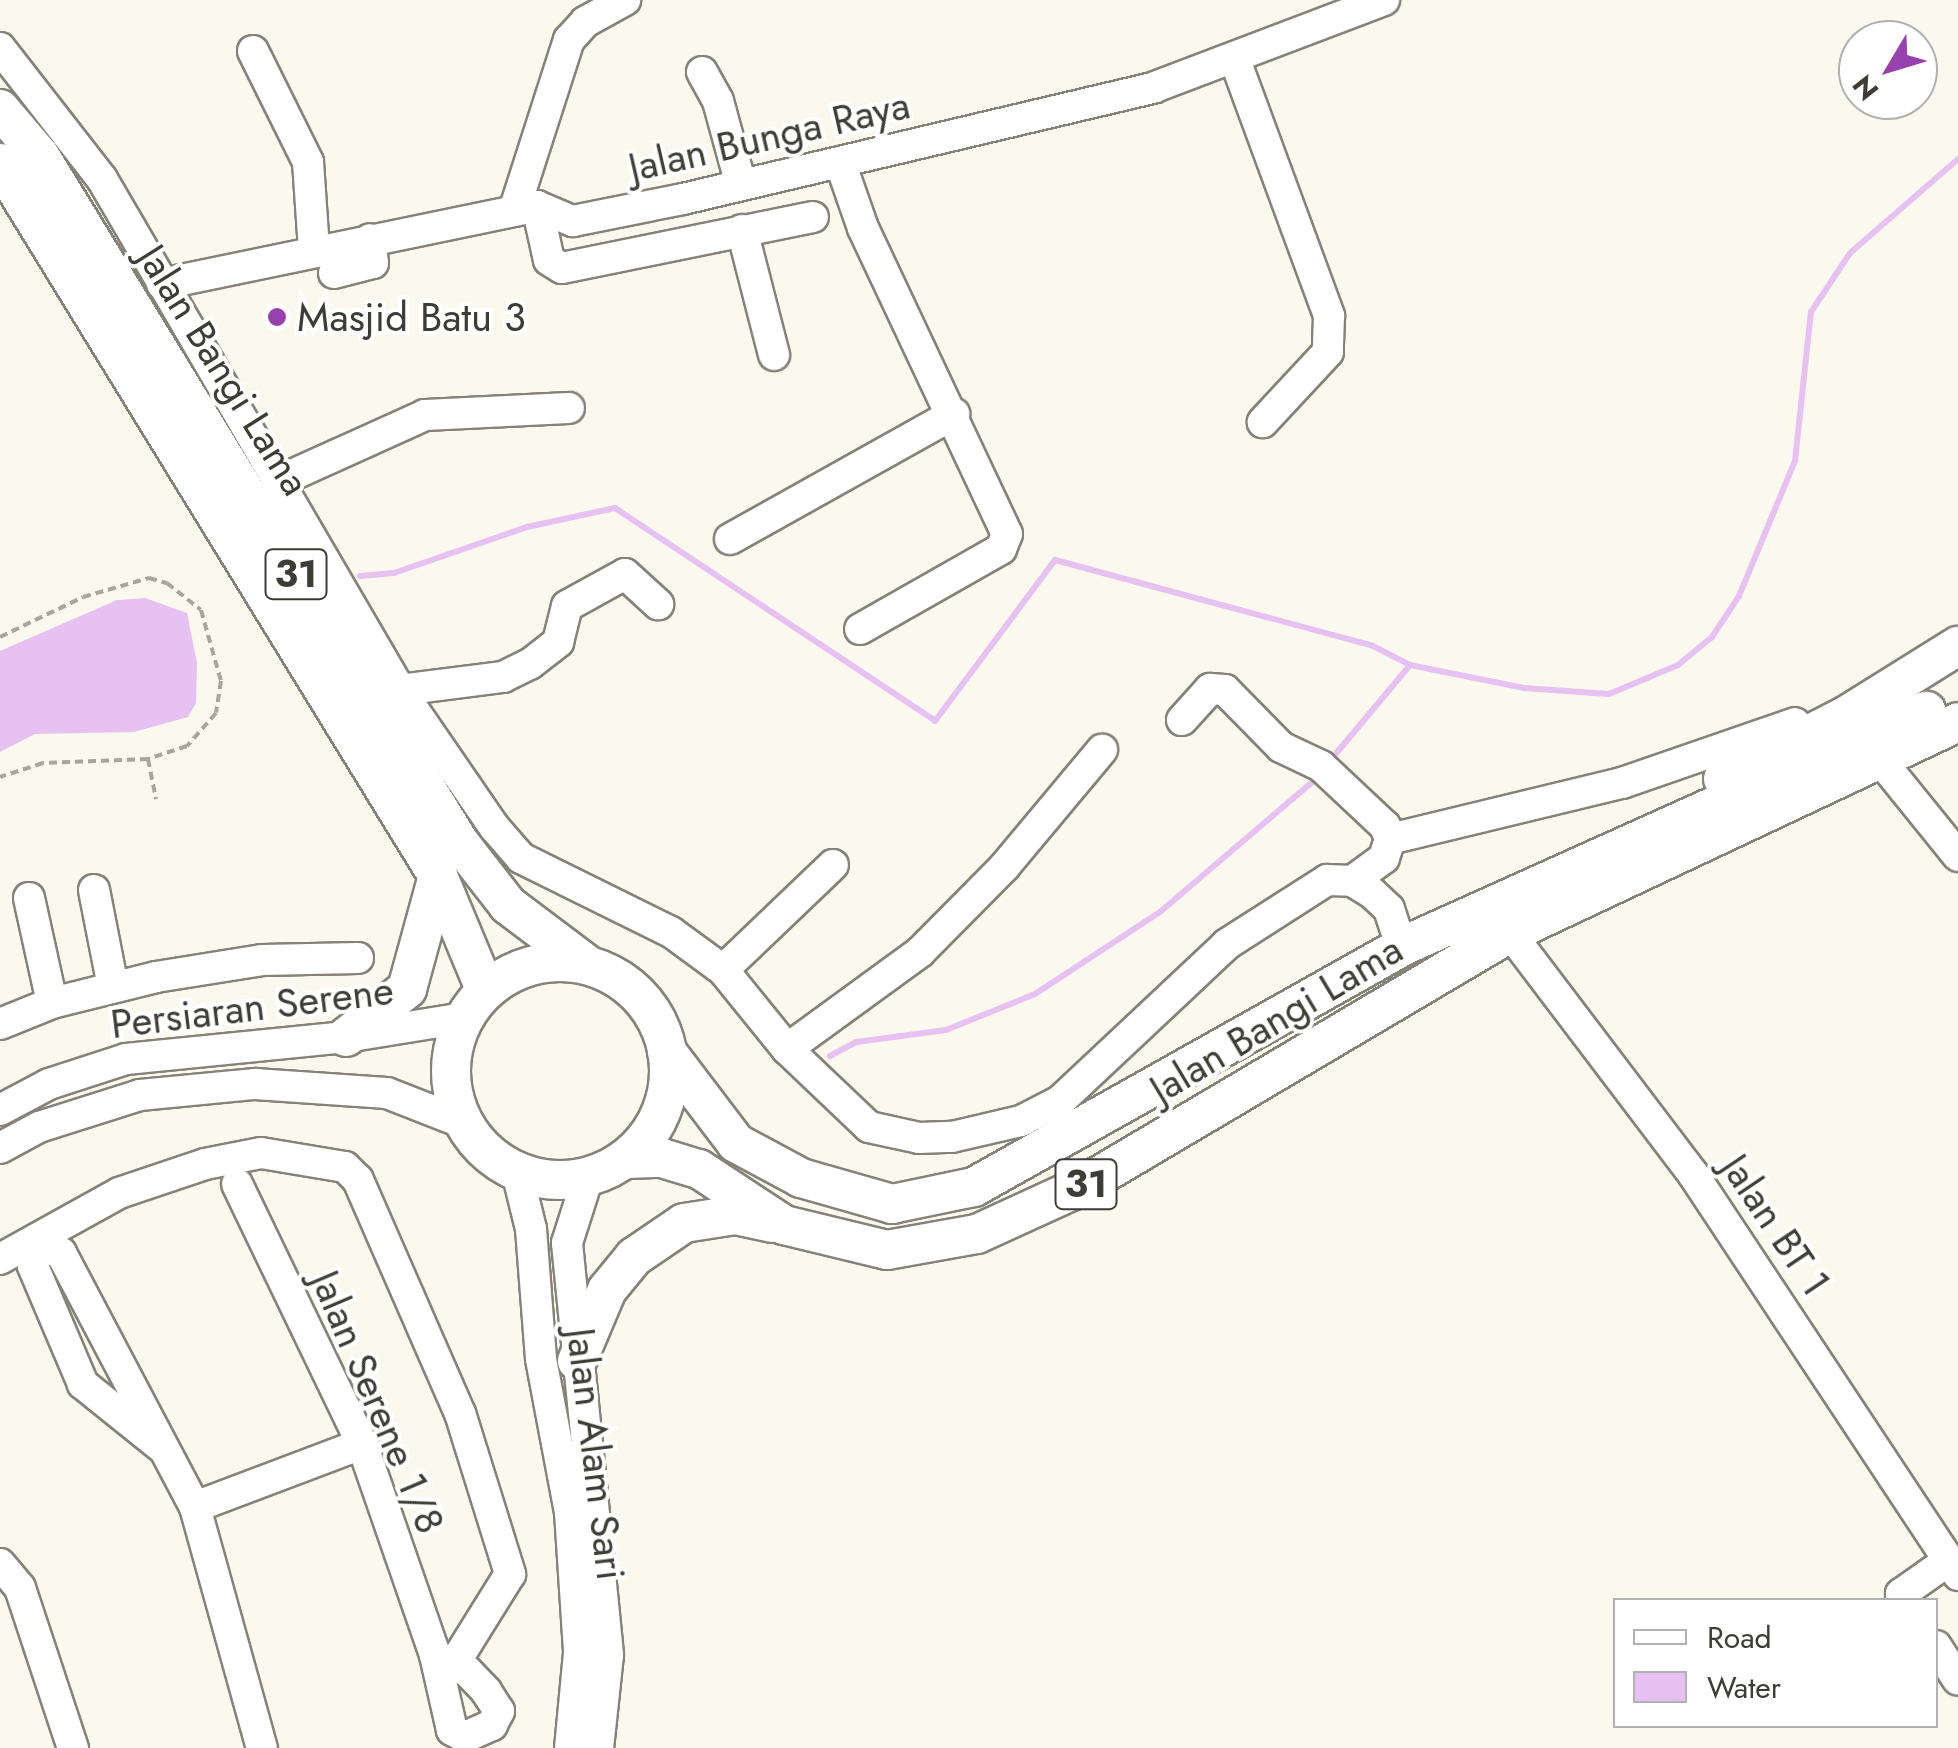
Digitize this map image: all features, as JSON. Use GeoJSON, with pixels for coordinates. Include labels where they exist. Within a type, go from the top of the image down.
{"type":"FeatureCollection","features":[{"type":"Feature","properties":{"kind":"main road","name":"Jalan Bangi Lama"},"geometry":{"type":"LineString","coordinates":[[0,109],[40,156],[459,842],[508,904],[585,963],[619,978],[646,1002],[667,1052],[736,1143],[800,1178],[892,1204],[992,1178],[1401,948],[1958,696]]}},
{"type":"Feature","properties":{"kind":"main road","name":"31"},"geometry":{"type":"LineString","coordinates":[[8,173],[438,876],[487,992]]}},
{"type":"Feature","properties":{"kind":"main road","name":"Jalan Bangi Lama"},"geometry":{"type":"LineString","coordinates":[[1522,894],[1588,849],[1847,715],[1958,646]]}},
{"type":"Feature","properties":{"kind":"main road","name":"Jalan Bangi Lama"},"geometry":{"type":"LineString","coordinates":[[517,1172],[552,1180],[588,1177],[627,1160],[662,1158],[699,1169],[784,1225],[887,1250],[977,1234],[1082,1186],[1510,933],[1952,729]]}},
{"type":"Feature","properties":{"kind":"main road"},"geometry":{"type":"LineString","coordinates":[[346,1037],[407,989],[438,876]]}},
{"type":"Feature","properties":{"kind":"main road","name":"Jalan Bangi Lama"},"geometry":{"type":"LineString","coordinates":[[487,992],[549,960],[585,963]]}},
{"type":"Feature","properties":{"kind":"main road"},"geometry":{"type":"LineString","coordinates":[[487,992],[451,1052],[452,1089],[464,1123],[486,1152],[517,1172]]}},
{"type":"Feature","properties":{"kind":"main road","name":"Jalan Bangi Lama"},"geometry":{"type":"LineString","coordinates":[[627,1160],[664,1106],[667,1052]]}},
{"type":"Feature","properties":{"kind":"main road"},"geometry":{"type":"LineString","coordinates":[[577,1361],[607,1290],[634,1257],[684,1223],[735,1215],[784,1225]]}},
{"type":"Feature","properties":{"kind":"street"},"geometry":{"type":"LineString","coordinates":[[626,0],[585,22],[569,40],[525,208],[549,260],[562,268],[813,217]]}},
{"type":"Feature","properties":{"kind":"street","name":"Jalan Bunga Raya"},"geometry":{"type":"LineString","coordinates":[[162,284],[324,261],[370,239],[525,208],[573,221],[740,186],[1155,88],[1384,0]]}},
{"type":"Feature","properties":{"kind":"street"},"geometry":{"type":"LineString","coordinates":[[0,48],[102,179],[443,760],[521,858],[671,932],[724,970],[787,1049],[869,1127],[919,1138],[952,1137],[1020,1121],[1100,1069],[1226,944],[1274,908],[1327,880],[1352,881],[1388,909],[1401,948]]}},
{"type":"Feature","properties":{"kind":"street"},"geometry":{"type":"LineString","coordinates":[[253,52],[308,162],[324,261]]}},
{"type":"Feature","properties":{"kind":"street"},"geometry":{"type":"LineString","coordinates":[[1234,60],[1329,316],[1328,352],[1263,422]]}},
{"type":"Feature","properties":{"kind":"street"},"geometry":{"type":"LineString","coordinates":[[702,72],[720,106],[740,186]]}},
{"type":"Feature","properties":{"kind":"street"},"geometry":{"type":"LineString","coordinates":[[840,162],[863,228],[954,414],[1007,534],[1001,549],[860,628]]}},
{"type":"Feature","properties":{"kind":"street"},"geometry":{"type":"LineString","coordinates":[[742,230],[774,355]]}},
{"type":"Feature","properties":{"kind":"street"},"geometry":{"type":"LineString","coordinates":[[278,481],[426,416],[569,408]]}},
{"type":"Feature","properties":{"kind":"street"},"geometry":{"type":"LineString","coordinates":[[730,539],[954,414]]}},
{"type":"Feature","properties":{"kind":"street"},"geometry":{"type":"LineString","coordinates":[[400,690],[503,677],[530,664],[558,642],[567,606],[625,574],[658,604]]}},
{"type":"Feature","properties":{"kind":"street"},"geometry":{"type":"LineString","coordinates":[[1390,839],[1478,822],[1774,734],[1958,632]]}},
{"type":"Feature","properties":{"kind":"street"},"geometry":{"type":"LineString","coordinates":[[1182,720],[1210,689],[1225,690],[1281,748],[1321,766],[1385,826],[1390,839],[1384,858],[1352,881]]}},
{"type":"Feature","properties":{"kind":"street"},"geometry":{"type":"LineString","coordinates":[[787,1049],[920,952],[1004,867],[1102,750]]}},
{"type":"Feature","properties":{"kind":"street"},"geometry":{"type":"LineString","coordinates":[[1882,762],[1958,856]]}},
{"type":"Feature","properties":{"kind":"street"},"geometry":{"type":"LineString","coordinates":[[724,970],[833,865]]}},
{"type":"Feature","properties":{"kind":"street"},"geometry":{"type":"LineString","coordinates":[[94,890],[113,987]]}},
{"type":"Feature","properties":{"kind":"street"},"geometry":{"type":"LineString","coordinates":[[29,898],[52,1002]]}},
{"type":"Feature","properties":{"kind":"street","name":"Jalan BT 1"},"geometry":{"type":"LineString","coordinates":[[1510,933],[1693,1174],[1953,1568]]}},
{"type":"Feature","properties":{"kind":"street"},"geometry":{"type":"LineString","coordinates":[[0,1024],[52,1002],[113,987],[262,960],[358,958]]}},
{"type":"Feature","properties":{"kind":"street","name":"Persiaran Serene"},"geometry":{"type":"LineString","coordinates":[[0,1110],[50,1084],[126,1058],[346,1037],[487,992]]}},
{"type":"Feature","properties":{"kind":"street","name":"Persiaran Serene"},"geometry":{"type":"LineString","coordinates":[[0,1148],[39,1127],[140,1095],[255,1084],[387,1092],[464,1123]]}},
{"type":"Feature","properties":{"kind":"street","name":"Jalan Serene 1/8"},"geometry":{"type":"LineString","coordinates":[[0,1259],[102,1201],[206,1164],[262,1154],[345,1168],[358,1180],[460,1413],[510,1574],[444,1660],[362,1444],[237,1184]]}},
{"type":"Feature","properties":{"kind":"street","name":"Jalan Alam Sari"},"geometry":{"type":"LineString","coordinates":[[517,1172],[531,1229],[541,1359],[570,1512],[579,1652],[570,1748]]}},
{"type":"Feature","properties":{"kind":"street","name":"Jalan Alam Sari"},"geometry":{"type":"LineString","coordinates":[[588,1177],[567,1243],[608,1655],[598,1748]]}},
{"type":"Feature","properties":{"kind":"street"},"geometry":{"type":"LineString","coordinates":[[160,1446],[84,1384],[33,1266],[43,1247],[61,1254],[195,1506],[262,1748]]}},
{"type":"Feature","properties":{"kind":"street"},"geometry":{"type":"LineString","coordinates":[[195,1506],[362,1444]]}},
{"type":"Feature","properties":{"kind":"street"},"geometry":{"type":"LineString","coordinates":[[0,1564],[72,1748]]}},
{"type":"Feature","properties":{"kind":"street"},"geometry":{"type":"LineString","coordinates":[[1904,1598],[1901,1594],[1953,1568]]}},
{"type":"Feature","properties":{"kind":"street"},"geometry":{"type":"LineString","coordinates":[[1938,1649],[1958,1680]]}},
{"type":"Feature","properties":{"kind":"path"},"geometry":{"type":"LineString","coordinates":[[0,637],[122,582],[148,578],[188,597],[208,627],[219,700],[187,746],[148,759],[78,759],[0,777]]}},
{"type":"Feature","properties":{"kind":"path"},"geometry":{"type":"LineString","coordinates":[[148,759],[156,799]]}},
{"type":"Feature","properties":{"kind":"water"},"geometry":{"type":"Polygon","coordinates":[[[145,598],[187,613],[197,663],[196,703],[188,717],[134,732],[35,734],[0,752],[0,651],[117,600],[145,598]]]}},
{"type":"Feature","properties":{"kind":"waterway"},"geometry":{"type":"LineString","coordinates":[[360,576],[394,573],[527,527],[615,508],[935,721],[1055,560],[1373,646],[1410,665],[1524,688],[1609,694],[1678,665],[1712,637],[1739,596],[1795,461],[1811,312],[1850,253],[1958,159]]}},
{"type":"Feature","properties":{"kind":"waterway"},"geometry":{"type":"LineString","coordinates":[[1334,756],[1410,665]]}},
{"type":"Feature","properties":{"kind":"waterway"},"geometry":{"type":"LineString","coordinates":[[830,1056],[856,1042],[946,1030],[1035,994],[1160,912],[1318,777]]}},
{"type":"Feature","properties":{"kind":"place","name":"Masjid Batu 3"},"geometry":{"type":"Point","coordinates":[277,317]}}]}
